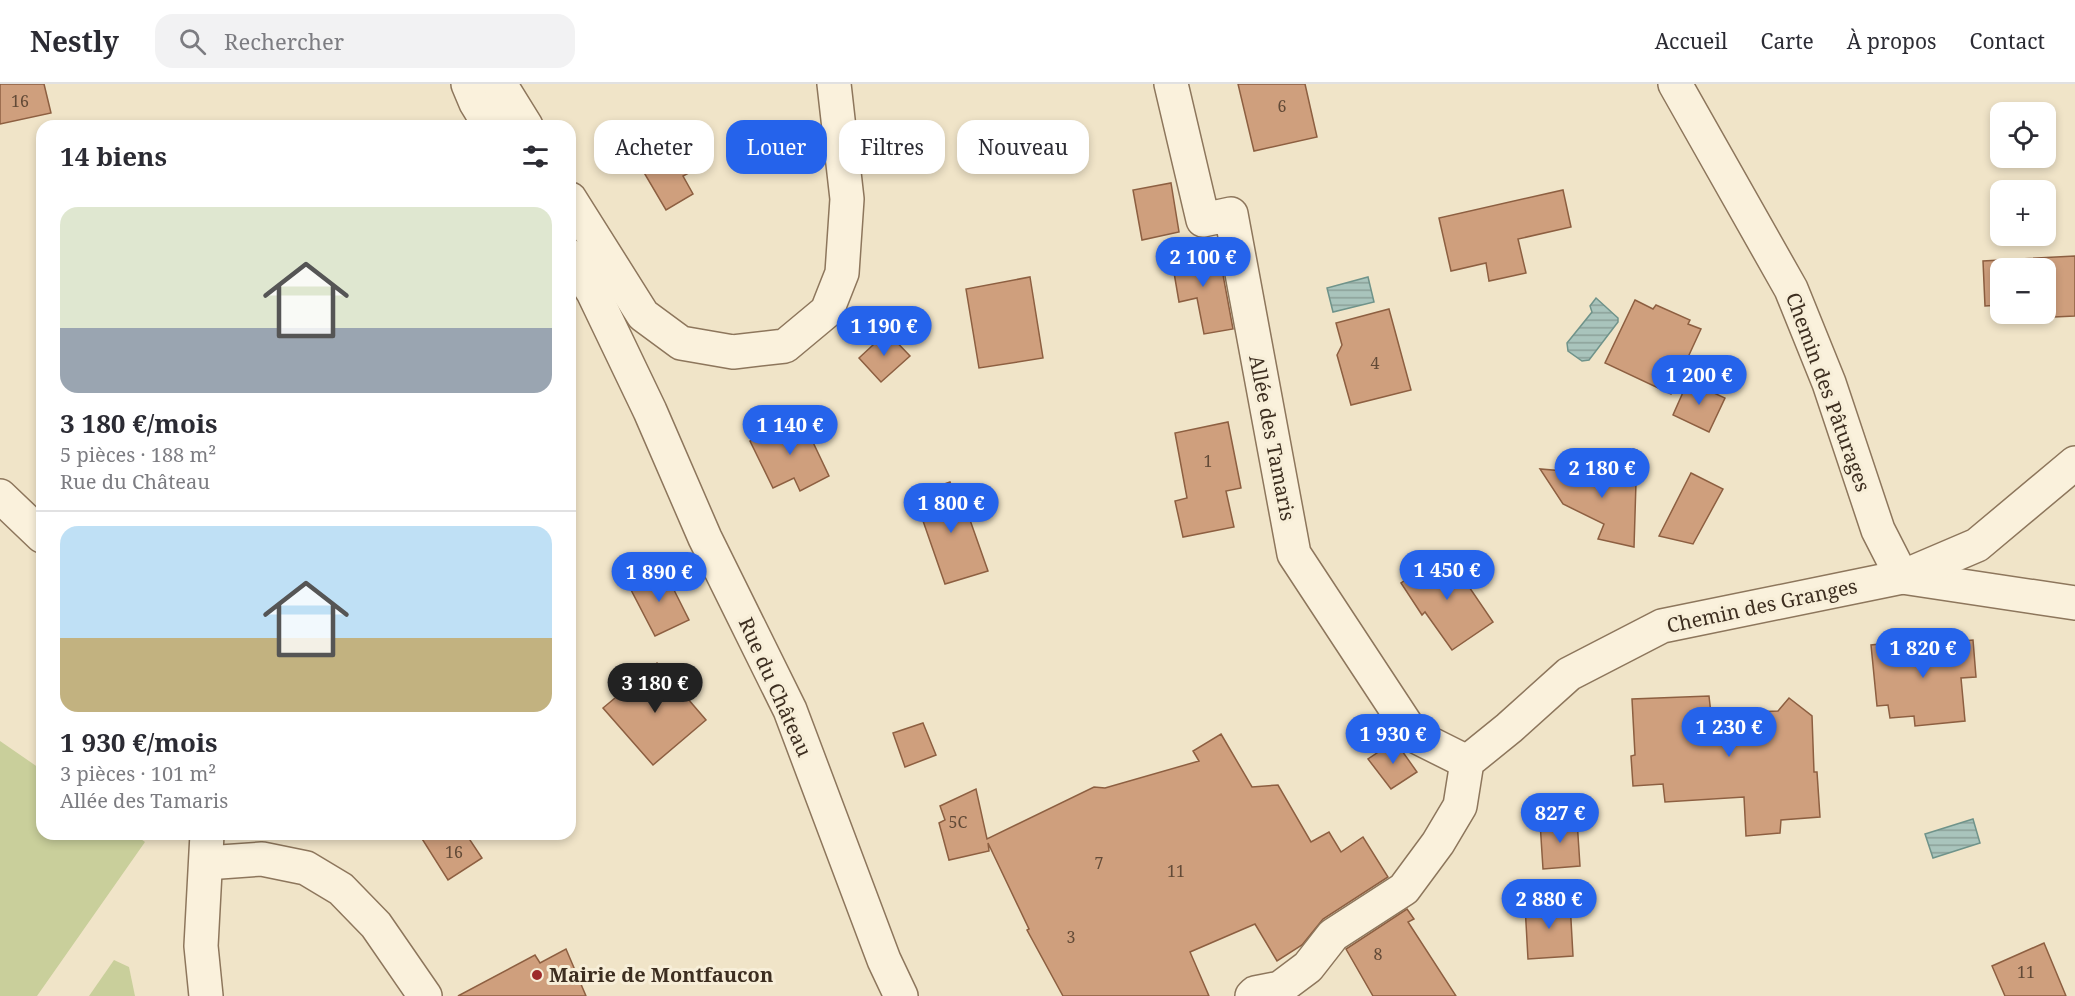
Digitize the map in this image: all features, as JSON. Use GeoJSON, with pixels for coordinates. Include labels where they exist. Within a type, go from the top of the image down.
{"type":"FeatureCollection","features":[{"type":"Feature","properties":{"kind":"street"},"geometry":{"type":"LineString","coordinates":[[468,84],[476,104],[486,120]]}},
{"type":"Feature","properties":{"kind":"street"},"geometry":{"type":"LineString","coordinates":[[500,84],[522,120]]}},
{"type":"Feature","properties":{"kind":"street"},"geometry":{"type":"LineString","coordinates":[[576,209],[643,315],[681,343],[733,352],[785,346],[827,311],[842,273],[846,199],[834,84]]}},
{"type":"Feature","properties":{"kind":"street","name":"Allée des Tamaris"},"geometry":{"type":"LineString","coordinates":[[1171,84],[1203,220],[1231,214],[1294,554],[1413,735],[1467,762]]}},
{"type":"Feature","properties":{"kind":"street","name":"Chemin des Pâturages"},"geometry":{"type":"LineString","coordinates":[[1675,84],[1791,289],[1829,383],[1878,530],[1902,577]]}},
{"type":"Feature","properties":{"kind":"street","name":"Rue du Château"},"geometry":{"type":"LineString","coordinates":[[576,266],[592,292],[650,411],[705,538],[790,710],[884,960],[901,996]]}},
{"type":"Feature","properties":{"kind":"street","name":"Chemin des Granges"},"geometry":{"type":"LineString","coordinates":[[1467,762],[1569,674],[1662,626],[1902,577],[1977,545],[2075,463]]}},
{"type":"Feature","properties":{"kind":"street"},"geometry":{"type":"LineString","coordinates":[[0,496],[36,530]]}},
{"type":"Feature","properties":{"kind":"street"},"geometry":{"type":"LineString","coordinates":[[1902,577],[2075,603]]}},
{"type":"Feature","properties":{"kind":"street"},"geometry":{"type":"LineString","coordinates":[[1252,996],[1255,993],[1280,988],[1308,967],[1333,936],[1404,889],[1438,843],[1460,806],[1467,762]]}},
{"type":"Feature","properties":{"kind":"street"},"geometry":{"type":"LineString","coordinates":[[206,996],[201,946],[207,848],[306,868],[341,889],[376,925],[425,996]]}},
{"type":"Feature","properties":{"kind":"green space"},"geometry":{"type":"Polygon","coordinates":[[[0,741],[36,766],[36,840],[142,840],[145,842],[37,996],[0,996],[0,741]]]}},
{"type":"Feature","properties":{"kind":"green space"},"geometry":{"type":"Polygon","coordinates":[[[114,960],[129,967],[135,996],[89,996],[114,960]]]}},
{"type":"Feature","properties":{"kind":"water"},"geometry":{"type":"Polygon","coordinates":[[[1368,277],[1374,302],[1333,312],[1327,288],[1368,277]]]}},
{"type":"Feature","properties":{"kind":"water"},"geometry":{"type":"Polygon","coordinates":[[[1596,298],[1618,318],[1618,322],[1589,360],[1582,361],[1568,351],[1567,343],[1592,312],[1590,306],[1596,298]]]}},
{"type":"Feature","properties":{"kind":"water"},"geometry":{"type":"Polygon","coordinates":[[[1973,819],[1980,843],[1933,858],[1925,834],[1973,819]]]}},
{"type":"Feature","properties":{"kind":"building"},"geometry":{"type":"Polygon","coordinates":[[[0,84],[44,84],[51,113],[0,124],[0,84]]]}},
{"type":"Feature","properties":{"kind":"building"},"geometry":{"type":"Polygon","coordinates":[[[1238,84],[1305,84],[1317,137],[1254,151],[1238,84]]]}},
{"type":"Feature","properties":{"kind":"building"},"geometry":{"type":"Polygon","coordinates":[[[645,174],[687,174],[683,176],[693,194],[666,210],[645,174]]]}},
{"type":"Feature","properties":{"kind":"building"},"geometry":{"type":"Polygon","coordinates":[[[1171,183],[1179,232],[1142,240],[1133,190],[1171,183]]]}},
{"type":"Feature","properties":{"kind":"building"},"geometry":{"type":"Polygon","coordinates":[[[1563,190],[1571,227],[1518,239],[1526,273],[1489,281],[1486,263],[1451,271],[1439,218],[1563,190]]]}},
{"type":"Feature","properties":{"kind":"building"},"geometry":{"type":"Polygon","coordinates":[[[1209,247],[1212,265],[1221,264],[1233,329],[1204,334],[1197,298],[1179,302],[1171,255],[1209,247]]]}},
{"type":"Feature","properties":{"kind":"building"},"geometry":{"type":"Polygon","coordinates":[[[2075,256],[2075,316],[2056,317],[2056,258],[2038,258],[2075,256]]]}},
{"type":"Feature","properties":{"kind":"building"},"geometry":{"type":"Polygon","coordinates":[[[1983,261],[1990,261],[1990,306],[1985,306],[1983,261]]]}},
{"type":"Feature","properties":{"kind":"building"},"geometry":{"type":"Polygon","coordinates":[[[1030,277],[1043,358],[979,368],[966,289],[1030,277]]]}},
{"type":"Feature","properties":{"kind":"building"},"geometry":{"type":"Polygon","coordinates":[[[1635,300],[1653,309],[1656,305],[1690,320],[1688,324],[1701,329],[1671,394],[1605,363],[1635,300]]]}},
{"type":"Feature","properties":{"kind":"building"},"geometry":{"type":"Polygon","coordinates":[[[1389,309],[1411,390],[1351,405],[1337,355],[1342,345],[1336,323],[1389,309]]]}},
{"type":"Feature","properties":{"kind":"building"},"geometry":{"type":"Polygon","coordinates":[[[887,332],[910,356],[881,382],[859,358],[887,332]]]}},
{"type":"Feature","properties":{"kind":"building"},"geometry":{"type":"Polygon","coordinates":[[[1688,381],[1725,398],[1709,432],[1673,415],[1688,381]]]}},
{"type":"Feature","properties":{"kind":"building"},"geometry":{"type":"Polygon","coordinates":[[[801,417],[829,476],[800,491],[794,478],[773,488],[750,441],[801,417]]]}},
{"type":"Feature","properties":{"kind":"building"},"geometry":{"type":"Polygon","coordinates":[[[1228,422],[1241,488],[1226,491],[1234,527],[1183,537],[1175,501],[1187,498],[1175,433],[1228,422]]]}},
{"type":"Feature","properties":{"kind":"building"},"geometry":{"type":"Polygon","coordinates":[[[1633,449],[1637,450],[1634,547],[1598,539],[1604,524],[1563,504],[1540,469],[1622,476],[1633,449]]]}},
{"type":"Feature","properties":{"kind":"building"},"geometry":{"type":"Polygon","coordinates":[[[1691,473],[1723,489],[1693,544],[1659,536],[1691,473]]]}},
{"type":"Feature","properties":{"kind":"building"},"geometry":{"type":"Polygon","coordinates":[[[950,482],[959,505],[964,503],[988,571],[945,584],[914,495],[950,482]]]}},
{"type":"Feature","properties":{"kind":"building"},"geometry":{"type":"Polygon","coordinates":[[[1446,553],[1493,622],[1452,650],[1425,612],[1422,615],[1401,583],[1446,553]]]}},
{"type":"Feature","properties":{"kind":"building"},"geometry":{"type":"Polygon","coordinates":[[[664,570],[689,620],[655,636],[629,586],[664,570]]]}},
{"type":"Feature","properties":{"kind":"building"},"geometry":{"type":"Polygon","coordinates":[[[1929,639],[1929,644],[1973,640],[1976,677],[1961,678],[1965,721],[1915,726],[1914,716],[1890,718],[1888,705],[1877,706],[1871,645],[1929,639]]]}},
{"type":"Feature","properties":{"kind":"building"},"geometry":{"type":"Polygon","coordinates":[[[657,663],[706,720],[653,765],[603,708],[657,663]]]}},
{"type":"Feature","properties":{"kind":"building"},"geometry":{"type":"Polygon","coordinates":[[[1709,696],[1711,714],[1778,711],[1789,698],[1812,716],[1814,772],[1817,772],[1820,817],[1781,820],[1780,833],[1746,836],[1744,797],[1665,802],[1663,784],[1633,786],[1631,756],[1635,755],[1632,699],[1709,696]]]}},
{"type":"Feature","properties":{"kind":"building"},"geometry":{"type":"Polygon","coordinates":[[[923,723],[936,755],[905,767],[893,733],[923,723]]]}},
{"type":"Feature","properties":{"kind":"building"},"geometry":{"type":"Polygon","coordinates":[[[1221,734],[1252,787],[1278,785],[1311,842],[1329,832],[1341,852],[1363,837],[1388,877],[1323,919],[1302,945],[1277,961],[1255,924],[1190,952],[1209,996],[1063,996],[1027,930],[1029,929],[988,843],[989,851],[949,860],[939,823],[945,820],[940,806],[976,789],[987,839],[1094,787],[1105,788],[1199,761],[1193,751],[1221,734]]]}},
{"type":"Feature","properties":{"kind":"building"},"geometry":{"type":"Polygon","coordinates":[[[1395,741],[1417,772],[1391,789],[1368,759],[1395,741]]]}},
{"type":"Feature","properties":{"kind":"building"},"geometry":{"type":"Polygon","coordinates":[[[1577,820],[1580,866],[1543,869],[1540,822],[1577,820]]]}},
{"type":"Feature","properties":{"kind":"building"},"geometry":{"type":"Polygon","coordinates":[[[423,840],[470,840],[482,858],[448,880],[423,840]]]}},
{"type":"Feature","properties":{"kind":"building"},"geometry":{"type":"Polygon","coordinates":[[[1570,902],[1573,956],[1528,959],[1525,905],[1570,902]]]}},
{"type":"Feature","properties":{"kind":"building"},"geometry":{"type":"Polygon","coordinates":[[[1407,909],[1414,919],[1408,922],[1456,996],[1373,996],[1346,949],[1407,909]]]}},
{"type":"Feature","properties":{"kind":"building"},"geometry":{"type":"Polygon","coordinates":[[[2044,943],[2066,996],[2005,996],[1992,966],[2044,943]]]}},
{"type":"Feature","properties":{"kind":"building","name":"Mairie de Montfaucon"},"geometry":{"type":"Polygon","coordinates":[[[566,949],[586,996],[458,996],[535,955],[540,963],[566,949]]]}},
{"type":"Feature","properties":{"kind":"place","name":"Mairie de Montfaucon"},"geometry":{"type":"Point","coordinates":[537,975]}}]}
